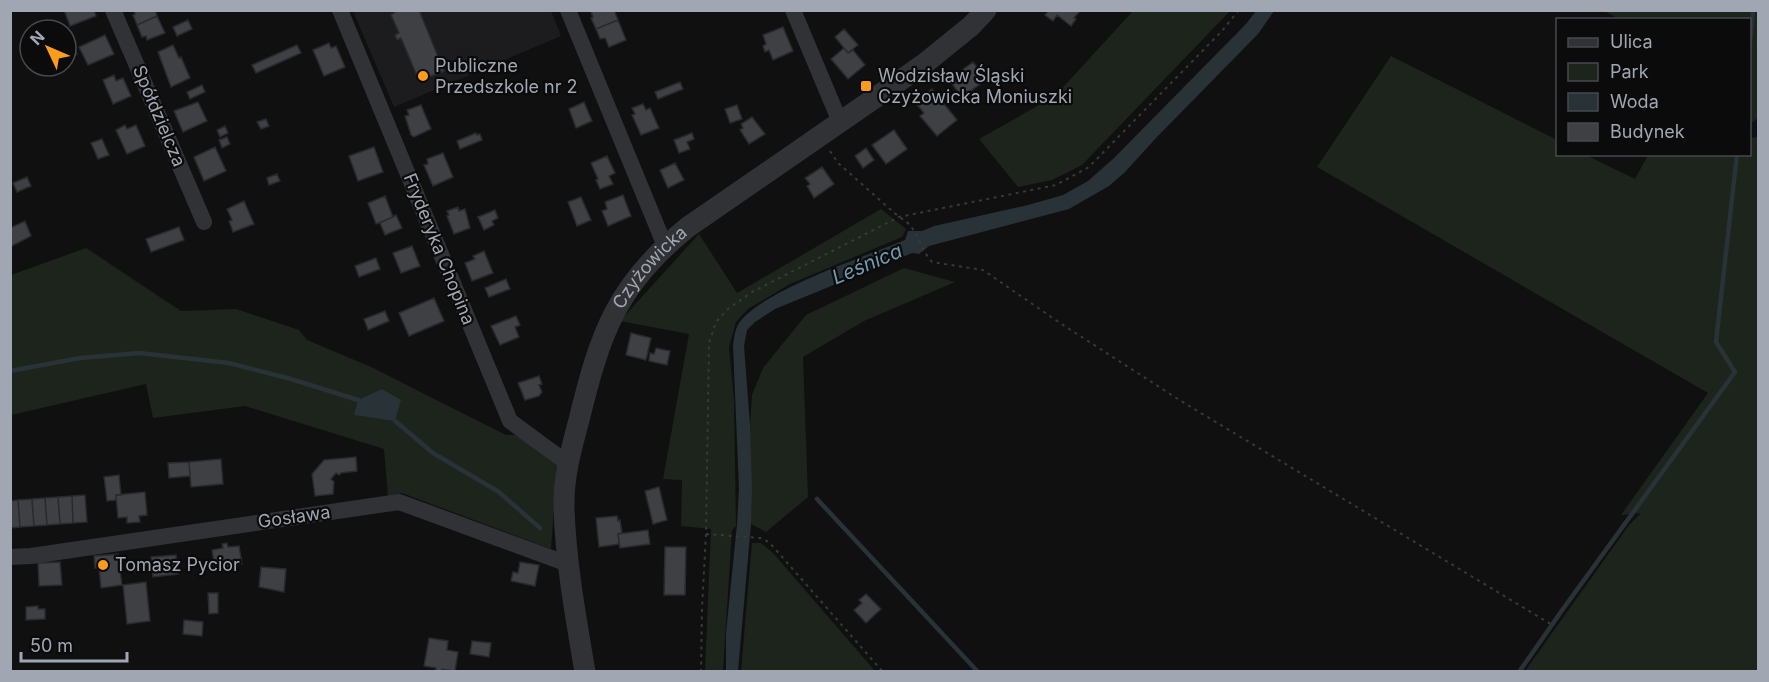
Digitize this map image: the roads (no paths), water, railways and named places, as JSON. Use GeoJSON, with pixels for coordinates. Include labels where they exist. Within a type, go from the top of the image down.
{"type":"FeatureCollection","features":[{"type":"Feature","properties":{"kind":"street","name":"Spółdzielcza"},"geometry":{"type":"LineString","coordinates":[[113,10],[204,222]]}},
{"type":"Feature","properties":{"kind":"street","name":"Fryderyka Chopina"},"geometry":{"type":"LineString","coordinates":[[340,10],[510,421],[567,463]]}},
{"type":"Feature","properties":{"kind":"street"},"geometry":{"type":"LineString","coordinates":[[568,10],[665,246]]}},
{"type":"Feature","properties":{"kind":"street"},"geometry":{"type":"LineString","coordinates":[[793,10],[840,122]]}},
{"type":"Feature","properties":{"kind":"street","name":"Czyżowicka"},"geometry":{"type":"LineString","coordinates":[[585,672],[568,564],[564,507],[567,463],[589,379],[610,319],[637,276],[665,246],[697,221],[924,64],[971,26],[986,10]]}},
{"type":"Feature","properties":{"kind":"street","name":"Gosława"},"geometry":{"type":"LineString","coordinates":[[10,557],[42,555],[399,502],[568,564]]}},
{"type":"Feature","properties":{"kind":"water","name":"Leśnica"},"geometry":{"type":"Polygon","coordinates":[[[1256,11],[1274,11],[1258,34],[1109,186],[1069,209],[929,246],[919,254],[912,253],[775,309],[747,330],[744,346],[750,425],[751,524],[738,671],[726,671],[726,633],[739,489],[733,345],[739,323],[751,311],[791,287],[905,240],[908,231],[922,231],[934,226],[1028,205],[1063,195],[1088,181],[1114,158],[1246,24],[1256,11]]]}},
{"type":"Feature","properties":{"kind":"water"},"geometry":{"type":"Polygon","coordinates":[[[382,389],[401,400],[395,421],[354,415],[358,400],[382,389]]]}},
{"type":"Feature","properties":{"kind":"waterway"},"geometry":{"type":"LineString","coordinates":[[1751,32],[1753,10]]}},
{"type":"Feature","properties":{"kind":"waterway"},"geometry":{"type":"LineString","coordinates":[[1519,672],[1735,372],[1716,342],[1737,156]]}},
{"type":"Feature","properties":{"kind":"waterway"},"geometry":{"type":"LineString","coordinates":[[10,371],[80,358],[139,353],[229,363],[358,400]]}},
{"type":"Feature","properties":{"kind":"waterway"},"geometry":{"type":"LineString","coordinates":[[395,421],[433,453],[499,492],[540,528]]}},
{"type":"Feature","properties":{"kind":"waterway"},"geometry":{"type":"LineString","coordinates":[[817,499],[978,672]]}},
{"type":"Feature","properties":{"kind":"place","name":"Publiczne Przedszkole nr 2"},"geometry":{"type":"Point","coordinates":[423,76]}},
{"type":"Feature","properties":{"kind":"place","name":"Wodzisław Śląski Czyżowicka Moniuszki"},"geometry":{"type":"Point","coordinates":[866,86]}},
{"type":"Feature","properties":{"kind":"place","name":"Tomasz Pycior"},"geometry":{"type":"Point","coordinates":[103,565]}}]}
